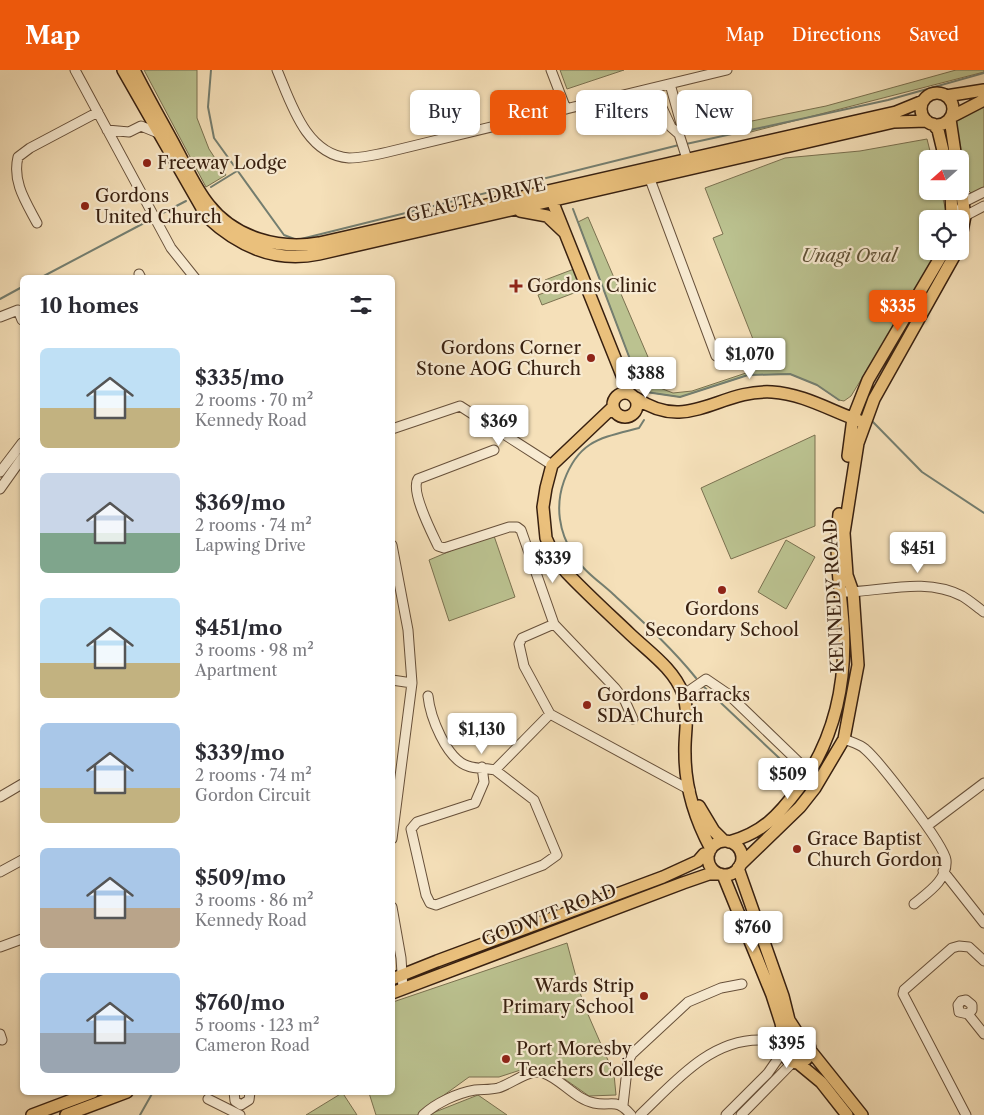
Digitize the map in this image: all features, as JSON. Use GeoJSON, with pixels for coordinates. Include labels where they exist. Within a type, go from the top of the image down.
{"type":"FeatureCollection","features":[{"type":"Feature","properties":{"kind":"main road","name":"GEAUTA DRIVE"},"geometry":{"type":"LineString","coordinates":[[123,70],[207,217],[221,230],[243,244],[274,255],[310,256],[565,197],[648,173],[687,156],[896,112],[923,101],[931,94],[936,93],[946,96],[984,90]]}},
{"type":"Feature","properties":{"kind":"main road","name":"GEAUTA DRIVE"},"geometry":{"type":"LineString","coordinates":[[134,70],[209,205],[234,227],[258,239],[284,245],[319,244],[553,200],[648,173],[894,122],[943,124],[950,118],[984,100]]}},
{"type":"Feature","properties":{"kind":"main road"},"geometry":{"type":"LineString","coordinates":[[946,96],[953,105],[950,118],[955,150]]}},
{"type":"Feature","properties":{"kind":"main road"},"geometry":{"type":"LineString","coordinates":[[923,101],[922,114],[938,130],[943,150]]}},
{"type":"Feature","properties":{"kind":"main road"},"geometry":{"type":"LineString","coordinates":[[553,200],[620,375],[638,406],[634,414]]}},
{"type":"Feature","properties":{"kind":"main road"},"geometry":{"type":"LineString","coordinates":[[961,210],[964,202]]}},
{"type":"Feature","properties":{"kind":"main road"},"geometry":{"type":"LineString","coordinates":[[511,210],[535,212],[547,216],[568,236]]}},
{"type":"Feature","properties":{"kind":"main road","name":"KENNEDY ROAD"},"geometry":{"type":"LineString","coordinates":[[726,841],[756,833],[786,805],[810,773],[831,730],[840,692],[844,648],[839,592],[837,529],[850,448],[859,420],[868,380],[939,260]]}},
{"type":"Feature","properties":{"kind":"main road","name":"KENNEDY ROAD"},"geometry":{"type":"LineString","coordinates":[[739,867],[800,807],[815,788],[844,739],[858,665],[853,592],[847,575],[845,523],[859,420],[883,382],[952,260]]}},
{"type":"Feature","properties":{"kind":"main road"},"geometry":{"type":"LineString","coordinates":[[620,375],[617,406],[627,417],[634,414],[661,411],[688,413],[736,396],[772,392],[800,397],[859,420]]}},
{"type":"Feature","properties":{"kind":"main road"},"geometry":{"type":"LineString","coordinates":[[832,410],[842,410],[854,401],[868,380]]}},
{"type":"Feature","properties":{"kind":"main road"},"geometry":{"type":"LineString","coordinates":[[632,396],[617,406],[571,445],[552,465],[543,507],[546,538],[555,558],[586,592],[663,665],[679,685],[683,695],[687,721],[685,759],[690,790],[701,831],[710,851],[712,868],[721,874],[772,995],[781,1023],[787,1059],[820,1082],[847,1115]]}},
{"type":"Feature","properties":{"kind":"main road"},"geometry":{"type":"LineString","coordinates":[[632,396],[661,411]]}},
{"type":"Feature","properties":{"kind":"main road"},"geometry":{"type":"LineString","coordinates":[[832,410],[848,427],[850,448]]}},
{"type":"Feature","properties":{"kind":"main road"},"geometry":{"type":"LineString","coordinates":[[690,790],[696,796],[706,819],[726,841],[740,850],[739,867],[783,996],[789,1020],[800,1036],[808,1042],[810,1050],[862,1115]]}},
{"type":"Feature","properties":{"kind":"main road"},"geometry":{"type":"LineString","coordinates":[[710,851],[715,845],[726,841]]}},
{"type":"Feature","properties":{"kind":"main road","name":"GODWIT ROAD"},"geometry":{"type":"LineString","coordinates":[[397,978],[663,877],[710,851]]}},
{"type":"Feature","properties":{"kind":"main road"},"geometry":{"type":"LineString","coordinates":[[721,874],[739,867]]}},
{"type":"Feature","properties":{"kind":"main road","name":"GODWIT ROAD"},"geometry":{"type":"LineString","coordinates":[[398,991],[683,883],[709,874],[721,874]]}},
{"type":"Feature","properties":{"kind":"main road"},"geometry":{"type":"LineString","coordinates":[[784,1048],[791,1038],[800,1036]]}},
{"type":"Feature","properties":{"kind":"main road"},"geometry":{"type":"LineString","coordinates":[[795,1063],[808,1058],[810,1050]]}},
{"type":"Feature","properties":{"kind":"main road"},"geometry":{"type":"LineString","coordinates":[[32,1115],[85,1095]]}},
{"type":"Feature","properties":{"kind":"main road"},"geometry":{"type":"LineString","coordinates":[[66,1115],[119,1095]]}},
{"type":"Feature","properties":{"kind":"street"},"geometry":{"type":"LineString","coordinates":[[75,70],[170,248],[192,275]]}},
{"type":"Feature","properties":{"kind":"street"},"geometry":{"type":"LineString","coordinates":[[277,70],[308,134],[330,152],[348,158],[388,152],[490,127]]}},
{"type":"Feature","properties":{"kind":"street"},"geometry":{"type":"LineString","coordinates":[[551,70],[559,90]]}},
{"type":"Feature","properties":{"kind":"street"},"geometry":{"type":"LineString","coordinates":[[566,109],[670,84],[708,72],[727,70]]}},
{"type":"Feature","properties":{"kind":"street"},"geometry":{"type":"LineString","coordinates":[[670,84],[677,109]]}},
{"type":"Feature","properties":{"kind":"street"},"geometry":{"type":"LineString","coordinates":[[653,88],[671,127],[677,132]]}},
{"type":"Feature","properties":{"kind":"street"},"geometry":{"type":"LineString","coordinates":[[107,130],[129,132],[141,126],[146,111]]}},
{"type":"Feature","properties":{"kind":"street"},"geometry":{"type":"LineString","coordinates":[[37,223],[18,186],[16,168],[18,157],[30,148],[98,112]]}},
{"type":"Feature","properties":{"kind":"street"},"geometry":{"type":"LineString","coordinates":[[141,126],[158,134]]}},
{"type":"Feature","properties":{"kind":"street"},"geometry":{"type":"LineString","coordinates":[[119,152],[129,132]]}},
{"type":"Feature","properties":{"kind":"street"},"geometry":{"type":"LineString","coordinates":[[679,135],[687,156]]}},
{"type":"Feature","properties":{"kind":"street"},"geometry":{"type":"LineString","coordinates":[[648,173],[716,356]]}},
{"type":"Feature","properties":{"kind":"street"},"geometry":{"type":"LineString","coordinates":[[964,202],[984,192]]}},
{"type":"Feature","properties":{"kind":"street"},"geometry":{"type":"LineString","coordinates":[[969,213],[984,206]]}},
{"type":"Feature","properties":{"kind":"street"},"geometry":{"type":"LineString","coordinates":[[0,317],[18,310],[20,315]]}},
{"type":"Feature","properties":{"kind":"street"},"geometry":{"type":"LineString","coordinates":[[395,428],[460,406],[552,465]]}},
{"type":"Feature","properties":{"kind":"street"},"geometry":{"type":"LineString","coordinates":[[0,472],[20,446]]}},
{"type":"Feature","properties":{"kind":"street"},"geometry":{"type":"LineString","coordinates":[[494,450],[418,479],[416,492],[434,538],[441,548],[509,527],[517,527],[521,530],[554,624],[615,688],[625,701],[634,719]]}},
{"type":"Feature","properties":{"kind":"street"},"geometry":{"type":"LineString","coordinates":[[0,489],[20,461]]}},
{"type":"Feature","properties":{"kind":"street"},"geometry":{"type":"LineString","coordinates":[[395,562],[408,630],[412,683],[395,816]]}},
{"type":"Feature","properties":{"kind":"street"},"geometry":{"type":"LineString","coordinates":[[839,592],[913,586],[933,588],[961,596],[984,612]]}},
{"type":"Feature","properties":{"kind":"street"},"geometry":{"type":"LineString","coordinates":[[554,624],[522,638],[519,644],[524,666],[550,714],[690,790]]}},
{"type":"Feature","properties":{"kind":"street"},"geometry":{"type":"LineString","coordinates":[[683,695],[706,679],[728,694],[810,773]]}},
{"type":"Feature","properties":{"kind":"street"},"geometry":{"type":"LineString","coordinates":[[395,680],[412,683]]}},
{"type":"Feature","properties":{"kind":"street"},"geometry":{"type":"LineString","coordinates":[[428,696],[432,717],[457,760],[469,767],[482,767],[495,770],[534,800],[557,855],[543,865],[436,905],[430,903],[426,895],[411,829],[417,822],[475,803],[484,782],[482,767]]}},
{"type":"Feature","properties":{"kind":"street"},"geometry":{"type":"LineString","coordinates":[[495,770],[550,714]]}},
{"type":"Feature","properties":{"kind":"street"},"geometry":{"type":"LineString","coordinates":[[844,739],[865,748],[927,826],[943,850],[946,861],[939,882],[914,904]]}},
{"type":"Feature","properties":{"kind":"street"},"geometry":{"type":"LineString","coordinates":[[927,826],[984,784]]}},
{"type":"Feature","properties":{"kind":"street"},"geometry":{"type":"LineString","coordinates":[[0,797],[20,785]]}},
{"type":"Feature","properties":{"kind":"street"},"geometry":{"type":"LineString","coordinates":[[0,872],[20,861]]}},
{"type":"Feature","properties":{"kind":"street"},"geometry":{"type":"LineString","coordinates":[[943,871],[984,922]]}},
{"type":"Feature","properties":{"kind":"street"},"geometry":{"type":"LineString","coordinates":[[0,947],[20,940]]}},
{"type":"Feature","properties":{"kind":"street"},"geometry":{"type":"LineString","coordinates":[[966,1115],[903,994],[904,990],[952,948],[959,946],[970,947],[984,961]]}},
{"type":"Feature","properties":{"kind":"street"},"geometry":{"type":"LineString","coordinates":[[395,950],[398,991]]}},
{"type":"Feature","properties":{"kind":"street"},"geometry":{"type":"LineString","coordinates":[[623,1105],[628,1061],[632,1054],[688,1002],[721,988],[742,984]]}},
{"type":"Feature","properties":{"kind":"street"},"geometry":{"type":"LineString","coordinates":[[968,1014],[984,1034]]}},
{"type":"Feature","properties":{"kind":"street"},"geometry":{"type":"LineString","coordinates":[[640,1115],[694,1065],[719,1048],[743,1040],[759,1040]]}},
{"type":"Feature","properties":{"kind":"street"},"geometry":{"type":"LineString","coordinates":[[726,1115],[768,1073],[784,1048]]}},
{"type":"Feature","properties":{"kind":"street"},"geometry":{"type":"LineString","coordinates":[[740,1115],[795,1063]]}},
{"type":"Feature","properties":{"kind":"street"},"geometry":{"type":"LineString","coordinates":[[423,1115],[453,1097],[475,1090],[497,1088],[535,1072],[548,1075],[595,1104],[611,1102],[623,1105],[631,1115]]}},
{"type":"Feature","properties":{"kind":"street"},"geometry":{"type":"LineString","coordinates":[[234,1095],[236,1110]]}},
{"type":"Feature","properties":{"kind":"street"},"geometry":{"type":"LineString","coordinates":[[236,1110],[243,1105],[250,1105],[250,1095]]}},
{"type":"Feature","properties":{"kind":"street"},"geometry":{"type":"LineString","coordinates":[[208,1099],[236,1110]]}},
{"type":"Feature","properties":{"kind":"green space"},"geometry":{"type":"Polygon","coordinates":[[[144,70],[197,70],[197,118],[209,149],[226,175],[206,187],[144,70]]]}},
{"type":"Feature","properties":{"kind":"green space"},"geometry":{"type":"Polygon","coordinates":[[[560,70],[624,70],[567,89],[560,70]]]}},
{"type":"Feature","properties":{"kind":"green space"},"geometry":{"type":"Polygon","coordinates":[[[956,70],[984,70],[984,72],[752,132],[752,121],[826,106],[956,70]]]}},
{"type":"Feature","properties":{"kind":"green space"},"geometry":{"type":"Polygon","coordinates":[[[984,104],[984,187],[972,194],[969,191],[969,150],[959,150],[954,129],[958,119],[984,104]]]}},
{"type":"Feature","properties":{"kind":"green space","name":"Unagi Oval"},"geometry":{"type":"Polygon","coordinates":[[[927,139],[930,150],[919,150],[919,200],[943,200],[946,210],[919,210],[919,260],[934,260],[851,396],[844,401],[839,400],[817,385],[790,374],[748,375],[680,397],[646,392],[636,375],[578,222],[588,217],[648,357],[640,361],[649,380],[655,386],[673,393],[692,391],[764,367],[713,238],[723,234],[705,188],[785,158],[860,151],[927,139]]]}},
{"type":"Feature","properties":{"kind":"green space"},"geometry":{"type":"Polygon","coordinates":[[[574,269],[582,290],[542,305],[538,295],[549,291],[545,280],[574,269]]]}},
{"type":"Feature","properties":{"kind":"green space"},"geometry":{"type":"Polygon","coordinates":[[[815,435],[815,526],[731,559],[701,488],[815,435]]]}},
{"type":"Feature","properties":{"kind":"green space"},"geometry":{"type":"Polygon","coordinates":[[[493,533],[515,597],[449,621],[429,560],[493,533]]]}},
{"type":"Feature","properties":{"kind":"green space"},"geometry":{"type":"Polygon","coordinates":[[[786,540],[815,557],[786,609],[758,592],[786,540]]]}},
{"type":"Feature","properties":{"kind":"green space","name":"Port Moresby Teachers College"},"geometry":{"type":"Polygon","coordinates":[[[567,943],[583,1003],[614,1074],[616,1095],[589,1096],[556,1073],[533,1066],[499,1077],[469,1077],[440,1098],[426,1115],[376,1115],[370,1095],[395,1095],[395,1001],[567,943]]]}},
{"type":"Feature","properties":{"kind":"green space"},"geometry":{"type":"Polygon","coordinates":[[[339,1095],[344,1095],[357,1115],[306,1115],[339,1095]]]}},
{"type":"Feature","properties":{"kind":"green space"},"geometry":{"type":"Polygon","coordinates":[[[478,1095],[507,1115],[430,1115],[430,1114],[478,1095]]]}},
{"type":"Feature","properties":{"kind":"waterway"},"geometry":{"type":"LineString","coordinates":[[211,70],[208,107],[214,138],[284,235],[297,240],[679,145]]}},
{"type":"Feature","properties":{"kind":"waterway"},"geometry":{"type":"LineString","coordinates":[[686,144],[888,100],[984,73]]}},
{"type":"Feature","properties":{"kind":"waterway"},"geometry":{"type":"LineString","coordinates":[[211,187],[237,171]]}},
{"type":"Feature","properties":{"kind":"waterway"},"geometry":{"type":"LineString","coordinates":[[539,181],[547,187]]}},
{"type":"Feature","properties":{"kind":"waterway"},"geometry":{"type":"LineString","coordinates":[[157,216],[186,201]]}},
{"type":"Feature","properties":{"kind":"waterway"},"geometry":{"type":"LineString","coordinates":[[573,209],[636,375],[646,392],[680,397],[748,375],[790,374],[817,385],[839,400]]}},
{"type":"Feature","properties":{"kind":"waterway"},"geometry":{"type":"LineString","coordinates":[[46,275],[146,222]]}},
{"type":"Feature","properties":{"kind":"waterway"},"geometry":{"type":"LineString","coordinates":[[0,299],[20,288]]}},
{"type":"Feature","properties":{"kind":"waterway"},"geometry":{"type":"LineString","coordinates":[[644,420],[639,428],[603,438],[584,449],[577,457],[570,467],[561,490],[560,519],[568,546],[581,565],[656,635],[696,678]]}},
{"type":"Feature","properties":{"kind":"waterway"},"geometry":{"type":"LineString","coordinates":[[873,422],[922,472],[984,513]]}},
{"type":"Feature","properties":{"kind":"waterway"},"geometry":{"type":"LineString","coordinates":[[703,686],[794,772]]}},
{"type":"Feature","properties":{"kind":"waterway"},"geometry":{"type":"LineString","coordinates":[[140,1115],[151,1095]]}},
{"type":"Feature","properties":{"kind":"place","name":"Freeway Lodge"},"geometry":{"type":"Point","coordinates":[147,163]}},
{"type":"Feature","properties":{"kind":"place","name":"Gordons United Church"},"geometry":{"type":"Point","coordinates":[85,206]}},
{"type":"Feature","properties":{"kind":"place","name":"Gordons Clinic"},"geometry":{"type":"Point","coordinates":[516,286]}},
{"type":"Feature","properties":{"kind":"place","name":"Gordons Corner Stone AOG Church"},"geometry":{"type":"Point","coordinates":[591,358]}},
{"type":"Feature","properties":{"kind":"place","name":"Gordons Secondary School"},"geometry":{"type":"Point","coordinates":[722,590]}},
{"type":"Feature","properties":{"kind":"place","name":"Gordons Barracks SDA Church"},"geometry":{"type":"Point","coordinates":[587,705]}},
{"type":"Feature","properties":{"kind":"place","name":"Grace Baptist Church Gordon"},"geometry":{"type":"Point","coordinates":[797,849]}},
{"type":"Feature","properties":{"kind":"place","name":"Wards Strip Primary School"},"geometry":{"type":"Point","coordinates":[644,996]}},
{"type":"Feature","properties":{"kind":"place","name":"Port Moresby Teachers College"},"geometry":{"type":"Point","coordinates":[506,1059]}}]}
